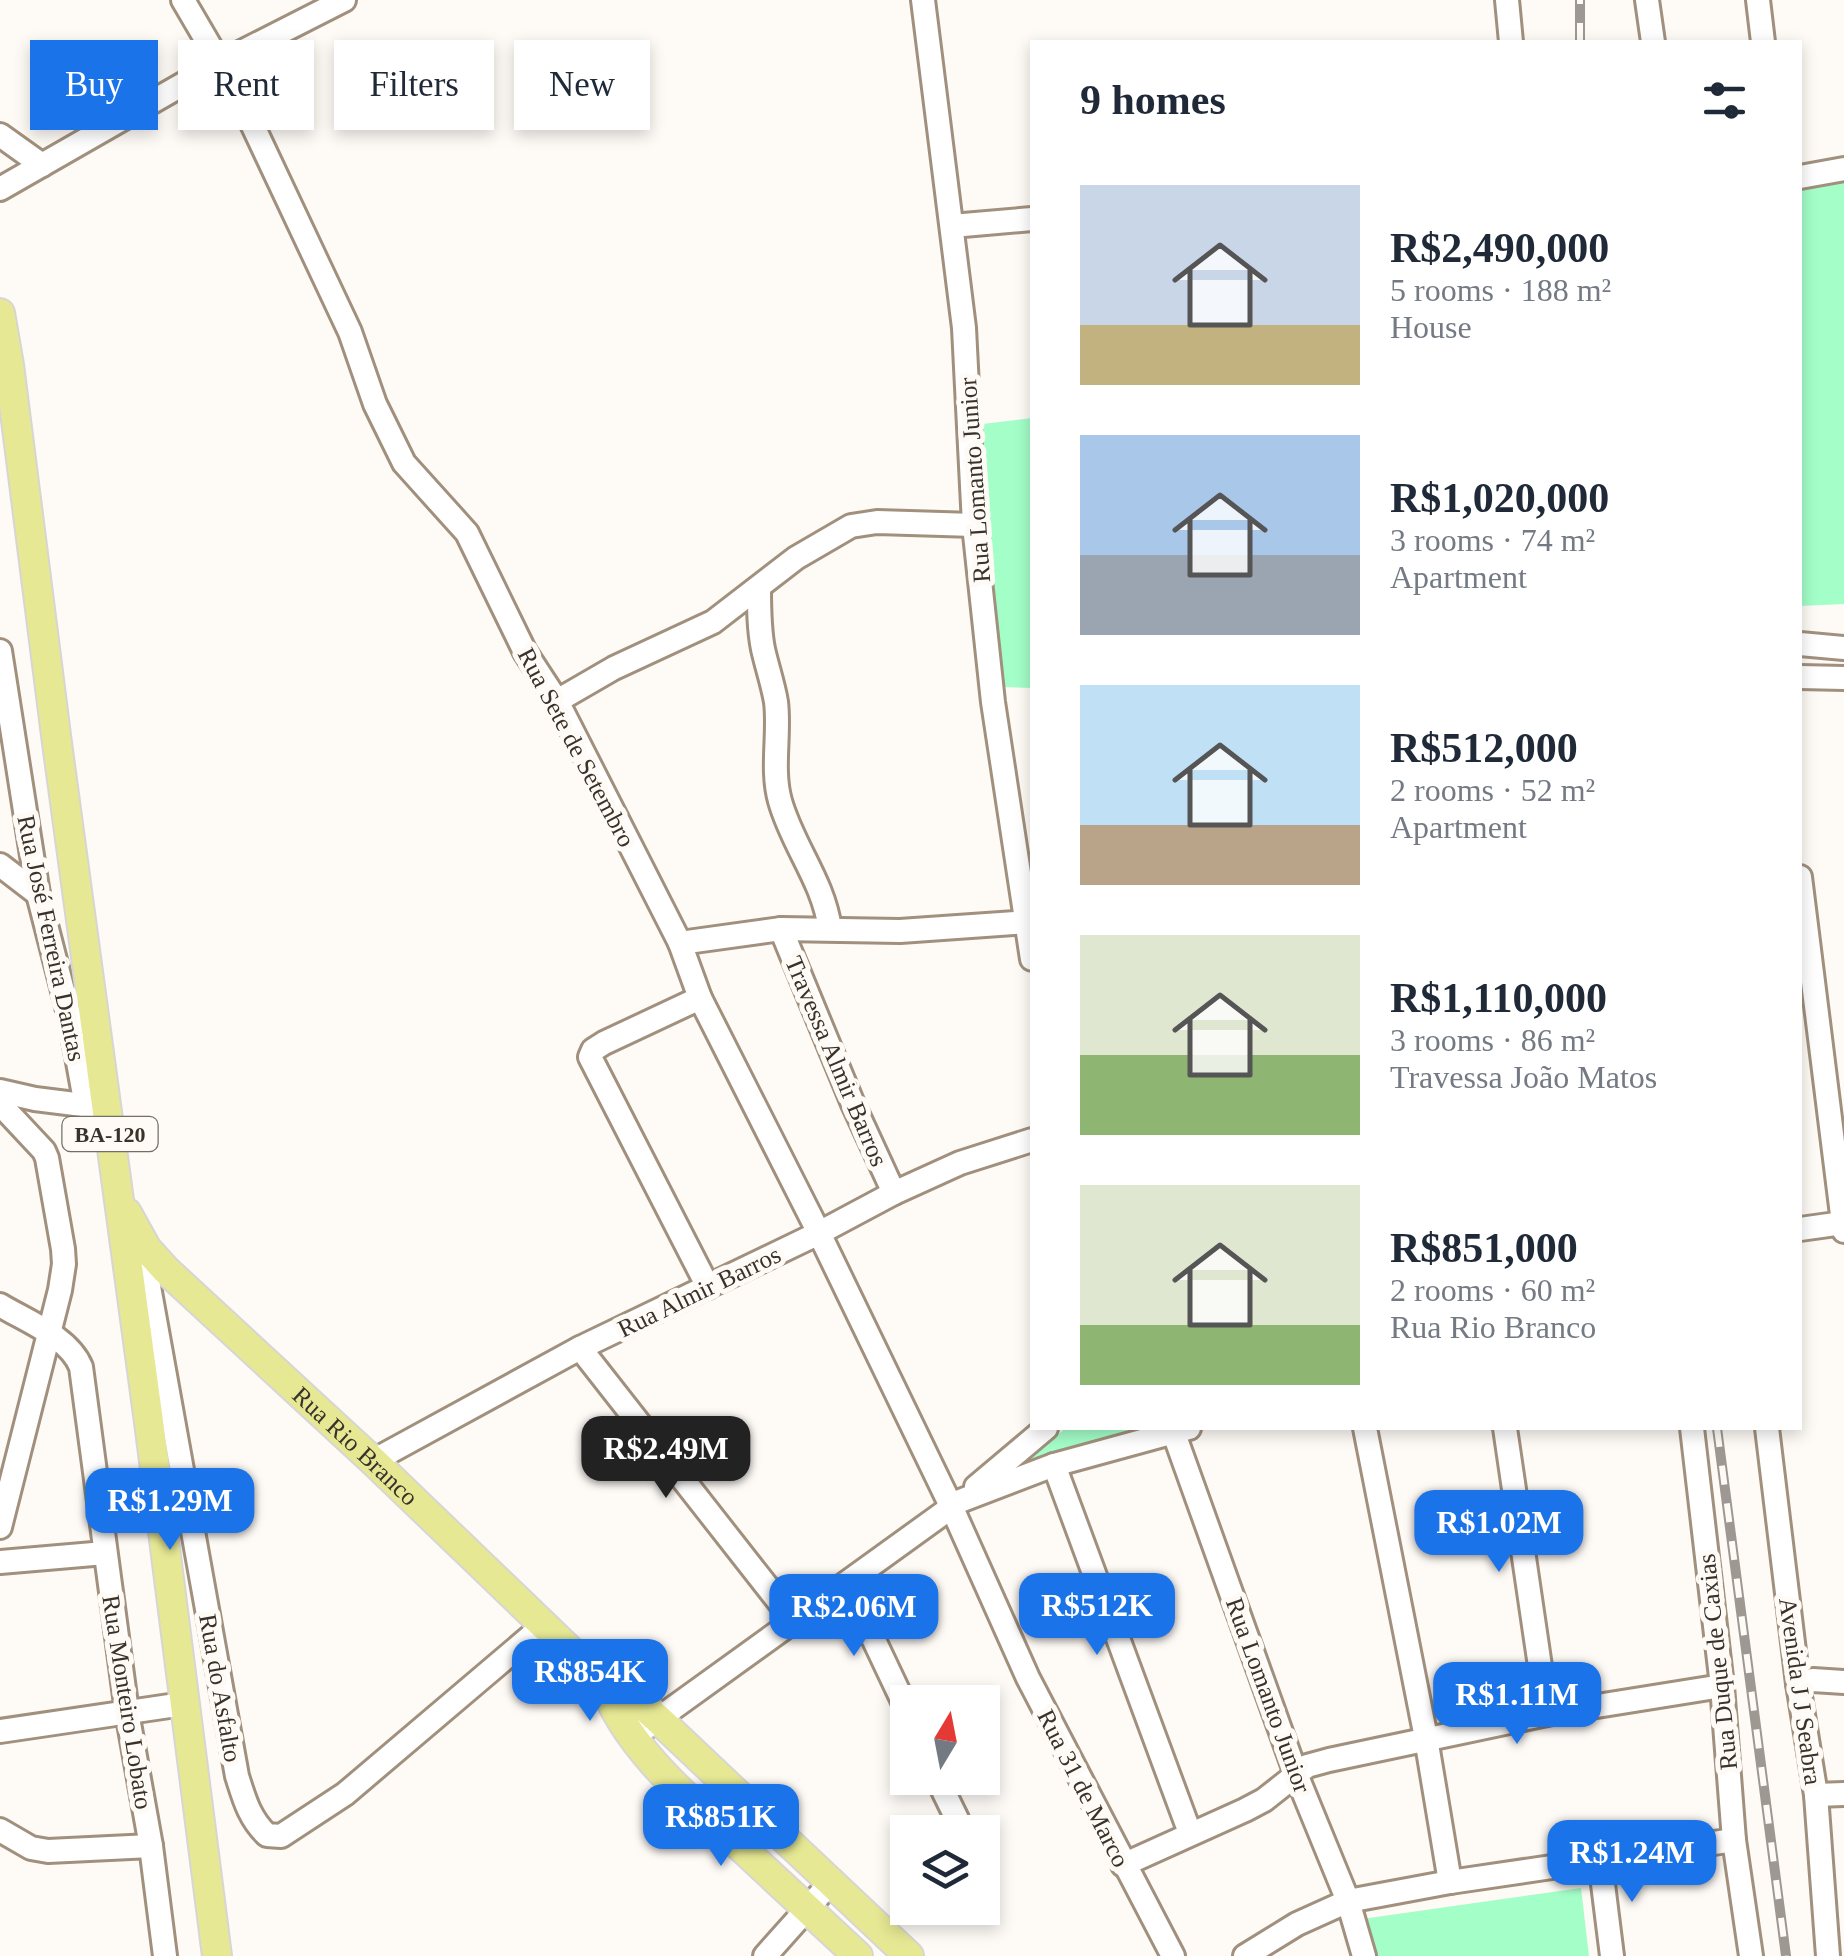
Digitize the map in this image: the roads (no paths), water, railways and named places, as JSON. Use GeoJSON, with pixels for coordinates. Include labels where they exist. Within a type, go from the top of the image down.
{"type":"FeatureCollection","features":[{"type":"Feature","properties":{"kind":"main road","name":"BA-120"},"geometry":{"type":"LineString","coordinates":[[0,313],[60,763],[97,1107],[120,1200],[216,1956]]}},
{"type":"Feature","properties":{"kind":"main road","name":"Rua Rio Branco"},"geometry":{"type":"LineString","coordinates":[[120,1200],[147,1249],[166,1270],[373,1461],[603,1682],[624,1689],[658,1719],[910,1956]]}},
{"type":"Feature","properties":{"kind":"main road","name":"Rua Rio Branco"},"geometry":{"type":"LineString","coordinates":[[603,1682],[609,1701],[659,1768],[858,1956]]}},
{"type":"Feature","properties":{"kind":"street","name":"Rua Sete de Setembro"},"geometry":{"type":"LineString","coordinates":[[183,0],[206,40]]}},
{"type":"Feature","properties":{"kind":"street"},"geometry":{"type":"LineString","coordinates":[[265,40],[344,0]]}},
{"type":"Feature","properties":{"kind":"street","name":"Rua Lomanto Junior"},"geometry":{"type":"LineString","coordinates":[[924,0],[964,328],[974,525],[993,702],[1030,940]]}},
{"type":"Feature","properties":{"kind":"street"},"geometry":{"type":"LineString","coordinates":[[1507,0],[1510,40]]}},
{"type":"Feature","properties":{"kind":"street"},"geometry":{"type":"LineString","coordinates":[[1647,0],[1653,40]]}},
{"type":"Feature","properties":{"kind":"street"},"geometry":{"type":"LineString","coordinates":[[1758,0],[1762,40]]}},
{"type":"Feature","properties":{"kind":"street"},"geometry":{"type":"LineString","coordinates":[[0,189],[178,87]]}},
{"type":"Feature","properties":{"kind":"street","name":"Rua Sete de Setembro"},"geometry":{"type":"LineString","coordinates":[[255,130],[350,332],[375,404],[404,463],[467,533],[524,652],[558,701],[680,943],[700,998],[956,1504]]}},
{"type":"Feature","properties":{"kind":"street"},"geometry":{"type":"LineString","coordinates":[[0,135],[42,165]]}},
{"type":"Feature","properties":{"kind":"street"},"geometry":{"type":"LineString","coordinates":[[1802,177],[1844,169]]}},
{"type":"Feature","properties":{"kind":"street"},"geometry":{"type":"LineString","coordinates":[[952,226],[1030,218]]}},
{"type":"Feature","properties":{"kind":"street"},"geometry":{"type":"LineString","coordinates":[[558,701],[614,668],[713,622],[796,558],[850,526],[877,522],[974,525]]}},
{"type":"Feature","properties":{"kind":"street"},"geometry":{"type":"LineString","coordinates":[[759,588],[759,622],[776,702],[778,797],[818,882],[830,929]]}},
{"type":"Feature","properties":{"kind":"street"},"geometry":{"type":"LineString","coordinates":[[1802,644],[1844,648]]}},
{"type":"Feature","properties":{"kind":"street","name":"Rua José Ferreira Dantas"},"geometry":{"type":"LineString","coordinates":[[1,666],[38,894],[74,1037],[97,1107]]}},
{"type":"Feature","properties":{"kind":"street"},"geometry":{"type":"LineString","coordinates":[[1802,677],[1844,678]]}},
{"type":"Feature","properties":{"kind":"street"},"geometry":{"type":"LineString","coordinates":[[0,865],[38,894]]}},
{"type":"Feature","properties":{"kind":"street"},"geometry":{"type":"LineString","coordinates":[[1802,892],[1842,1188],[1844,1230]]}},
{"type":"Feature","properties":{"kind":"street"},"geometry":{"type":"LineString","coordinates":[[680,943],[781,929],[900,932],[1028,922]]}},
{"type":"Feature","properties":{"kind":"street","name":"Travessa Almir Barros"},"geometry":{"type":"LineString","coordinates":[[781,929],[894,1193]]}},
{"type":"Feature","properties":{"kind":"street"},"geometry":{"type":"LineString","coordinates":[[700,998],[604,1042],[590,1057],[708,1288]]}},
{"type":"Feature","properties":{"kind":"street"},"geometry":{"type":"LineString","coordinates":[[0,1092],[97,1107]]}},
{"type":"Feature","properties":{"kind":"street"},"geometry":{"type":"LineString","coordinates":[[0,1104],[47,1158],[64,1264],[0,1527]]}},
{"type":"Feature","properties":{"kind":"street","name":"Rua Almir Barros"},"geometry":{"type":"LineString","coordinates":[[373,1461],[580,1348],[894,1193],[960,1163],[1030,1141]]}},
{"type":"Feature","properties":{"kind":"street"},"geometry":{"type":"LineString","coordinates":[[1802,1229],[1843,1223]]}},
{"type":"Feature","properties":{"kind":"street","name":"Rua do Asfalto"},"geometry":{"type":"LineString","coordinates":[[140,1238],[237,1776],[247,1809],[266,1835],[281,1836],[345,1794],[543,1626]]}},
{"type":"Feature","properties":{"kind":"street","name":"Rua Monteiro Lobato"},"geometry":{"type":"LineString","coordinates":[[0,1305],[72,1352],[82,1367],[127,1712],[151,1846],[165,1956]]}},
{"type":"Feature","properties":{"kind":"street"},"geometry":{"type":"LineString","coordinates":[[580,1348],[794,1621]]}},
{"type":"Feature","properties":{"kind":"street"},"geometry":{"type":"LineString","coordinates":[[633,1737],[956,1504],[1044,1430]]}},
{"type":"Feature","properties":{"kind":"street"},"geometry":{"type":"LineString","coordinates":[[956,1504],[1054,1465],[1175,1430]]}},
{"type":"Feature","properties":{"kind":"street","name":"Rua Lomanto Junior"},"geometry":{"type":"LineString","coordinates":[[1178,1430],[1296,1774],[1348,1901],[1364,1956]]}},
{"type":"Feature","properties":{"kind":"street"},"geometry":{"type":"LineString","coordinates":[[1364,1430],[1426,1738],[1450,1882]]}},
{"type":"Feature","properties":{"kind":"street"},"geometry":{"type":"LineString","coordinates":[[1505,1430],[1546,1714]]}},
{"type":"Feature","properties":{"kind":"street","name":"Rua Duque de Caxias"},"geometry":{"type":"LineString","coordinates":[[1692,1430],[1722,1686],[1734,1840],[1752,1956]]}},
{"type":"Feature","properties":{"kind":"street","name":"Avenida J J Seabra"},"geometry":{"type":"LineString","coordinates":[[1766,1430],[1816,1796],[1828,1956]]}},
{"type":"Feature","properties":{"kind":"street"},"geometry":{"type":"LineString","coordinates":[[1054,1465],[1190,1833]]}},
{"type":"Feature","properties":{"kind":"street","name":"Rua 31 de Marco"},"geometry":{"type":"LineString","coordinates":[[956,1504],[1028,1678],[1173,1956]]}},
{"type":"Feature","properties":{"kind":"street"},"geometry":{"type":"LineString","coordinates":[[0,1562],[105,1553]]}},
{"type":"Feature","properties":{"kind":"street"},"geometry":{"type":"LineString","coordinates":[[847,1583],[895,1685]]}},
{"type":"Feature","properties":{"kind":"street"},"geometry":{"type":"LineString","coordinates":[[1798,1684],[1813,1680],[1844,1682]]}},
{"type":"Feature","properties":{"kind":"street"},"geometry":{"type":"LineString","coordinates":[[1123,1864],[1254,1805],[1306,1766],[1546,1714],[1722,1686]]}},
{"type":"Feature","properties":{"kind":"street"},"geometry":{"type":"LineString","coordinates":[[0,1731],[184,1704]]}},
{"type":"Feature","properties":{"kind":"street"},"geometry":{"type":"LineString","coordinates":[[1816,1796],[1844,1794]]}},
{"type":"Feature","properties":{"kind":"street"},"geometry":{"type":"LineString","coordinates":[[0,1830],[31,1848],[48,1851],[151,1846]]}},
{"type":"Feature","properties":{"kind":"street"},"geometry":{"type":"LineString","coordinates":[[1245,1956],[1297,1924],[1348,1901],[1734,1840]]}},
{"type":"Feature","properties":{"kind":"street"},"geometry":{"type":"LineString","coordinates":[[1600,1860],[1612,1956]]}},
{"type":"Feature","properties":{"kind":"street"},"geometry":{"type":"LineString","coordinates":[[765,1956],[832,1880]]}},
{"type":"Feature","properties":{"kind":"railway"},"geometry":{"type":"LineString","coordinates":[[1580,0],[1580,40]]}},
{"type":"Feature","properties":{"kind":"railway"},"geometry":{"type":"LineString","coordinates":[[1717,1430],[1786,1956]]}}]}
